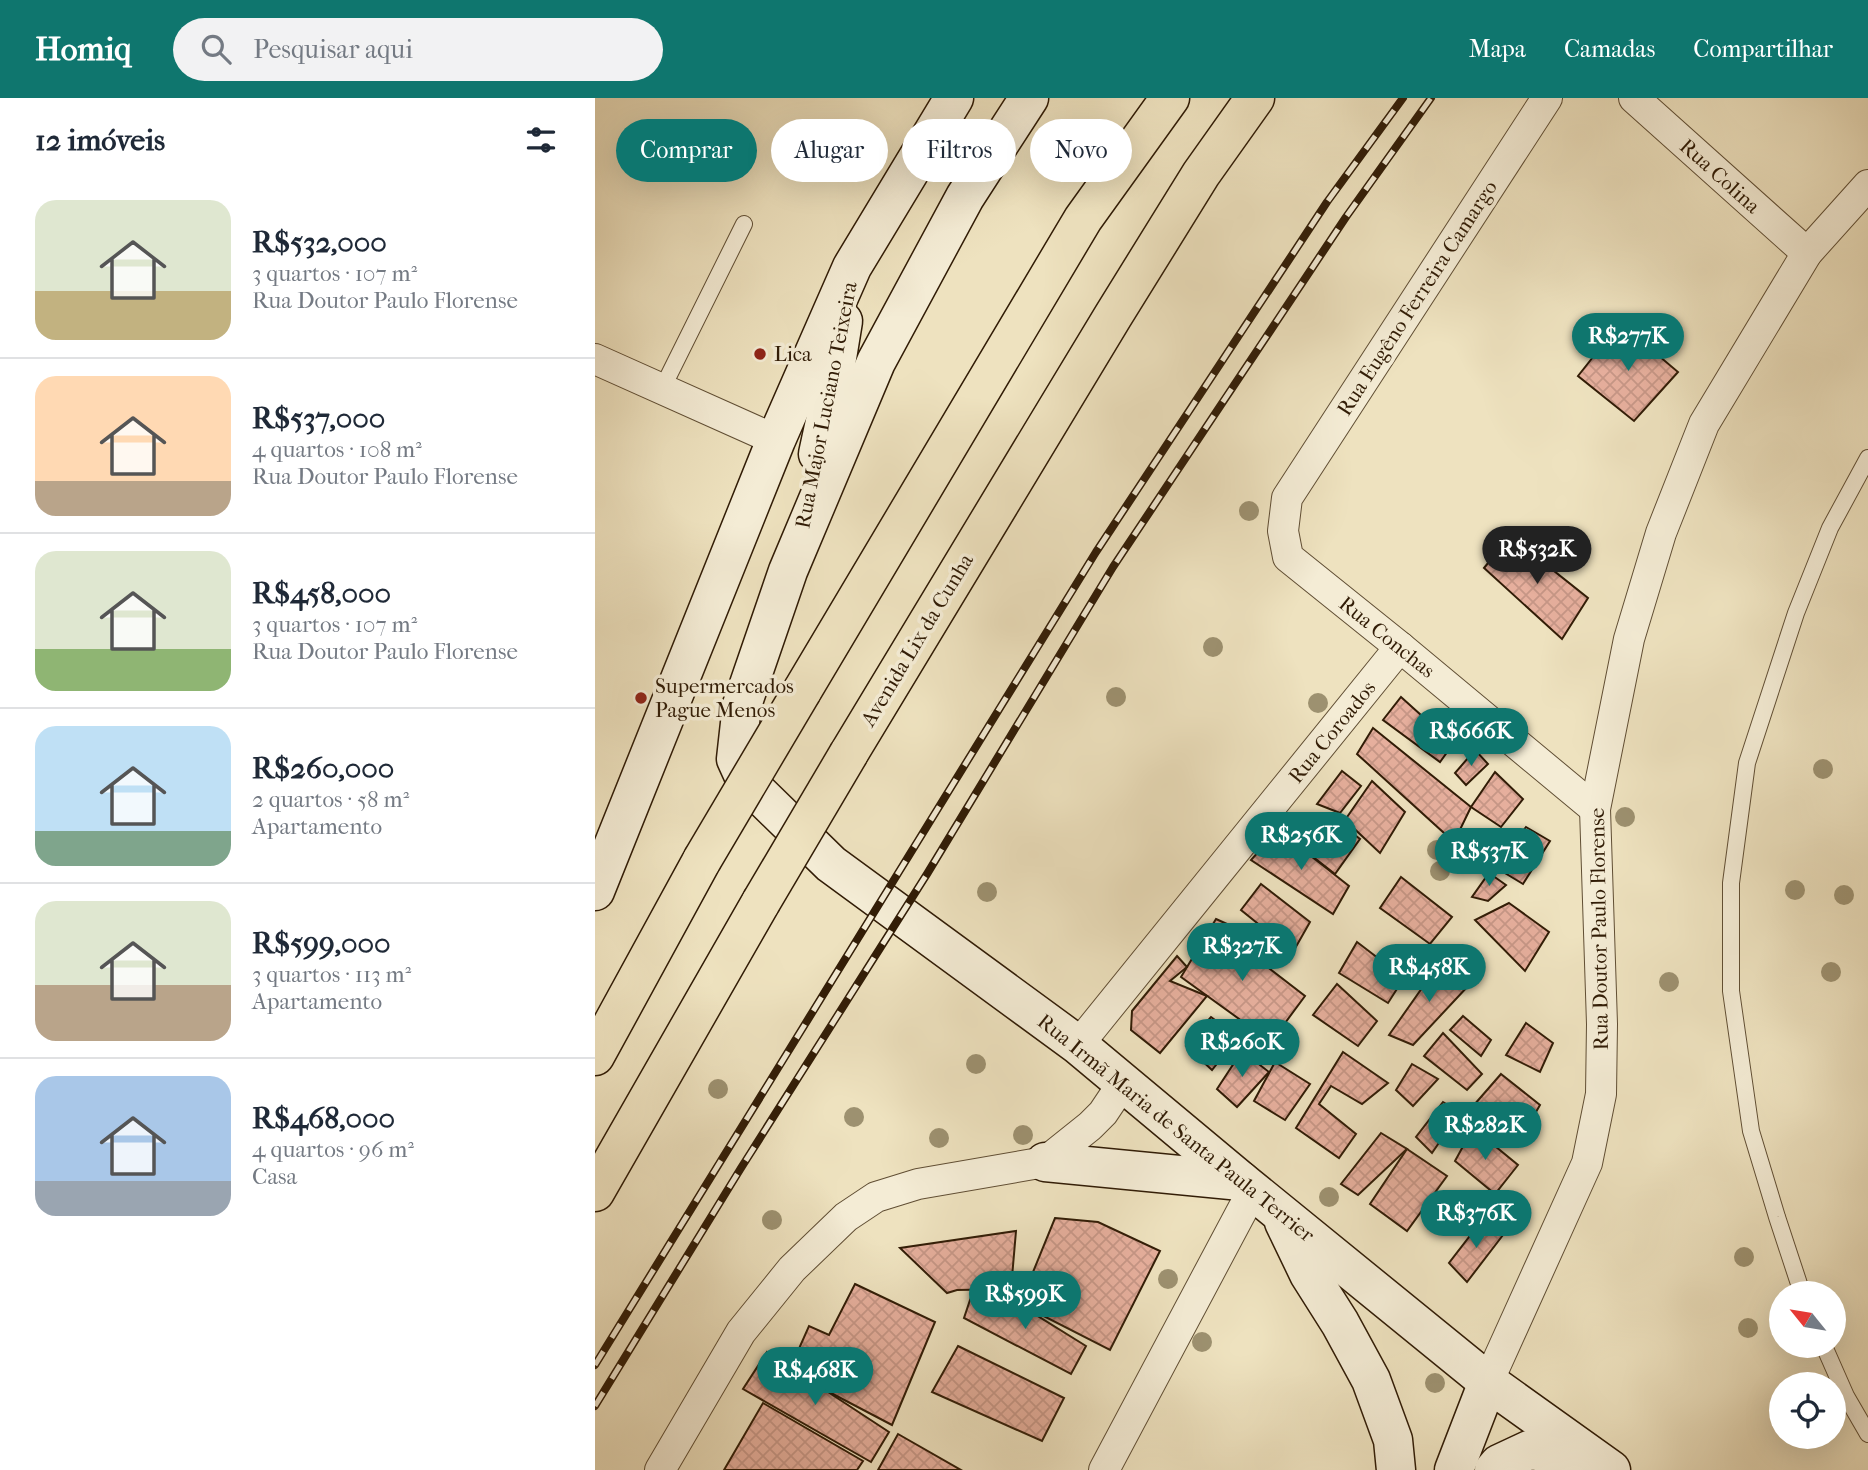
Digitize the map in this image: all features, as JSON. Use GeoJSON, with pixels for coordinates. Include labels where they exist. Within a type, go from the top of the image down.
{"type":"FeatureCollection","features":[{"type":"Feature","properties":{"kind":"highway"},"geometry":{"type":"LineString","coordinates":[[595,1056],[702,860],[1083,219],[1170,98]]}},
{"type":"Feature","properties":{"kind":"highway","name":"Avenida Lix da Cunha"},"geometry":{"type":"LineString","coordinates":[[595,1192],[849,753],[1120,304],[1201,174],[1255,98]]}},
{"type":"Feature","properties":{"kind":"main road"},"geometry":{"type":"LineString","coordinates":[[595,891],[776,440],[852,267],[954,98]]}},
{"type":"Feature","properties":{"kind":"main road","name":"Rua Major Luciano Teixeira"},"geometry":{"type":"LineString","coordinates":[[746,781],[736,759],[742,705],[799,543],[876,362],[965,197],[1029,98]]}},
{"type":"Feature","properties":{"kind":"main road","name":"Rua Major Luciano Teixeira"},"geometry":{"type":"LineString","coordinates":[[799,543],[832,389],[852,267]]}},
{"type":"Feature","properties":{"kind":"main road","name":"Rua Irmã Maria de Santa Paula Terrier"},"geometry":{"type":"LineString","coordinates":[[746,781],[831,864],[1078,1045],[1488,1382],[1604,1465]]}},
{"type":"Feature","properties":{"kind":"main road"},"geometry":{"type":"LineString","coordinates":[[1045,1162],[1258,1194],[1340,1323],[1371,1380],[1393,1440],[1396,1470]]}},
{"type":"Feature","properties":{"kind":"main road"},"geometry":{"type":"LineString","coordinates":[[1454,1470],[1488,1382]]}},
{"type":"Feature","properties":{"kind":"main road"},"geometry":{"type":"LineString","coordinates":[[1494,1470],[1499,1464],[1529,1450],[1604,1465]]}},
{"type":"Feature","properties":{"kind":"street","name":"Rua Eugêno Ferreira Camargo"},"geometry":{"type":"LineString","coordinates":[[1287,498],[1547,98]]}},
{"type":"Feature","properties":{"kind":"street","name":"Rua Colina"},"geometry":{"type":"LineString","coordinates":[[1634,98],[1807,253]]}},
{"type":"Feature","properties":{"kind":"street","name":"Rua Doutor Paulo Florense"},"geometry":{"type":"LineString","coordinates":[[1488,1382],[1587,1163],[1601,1094],[1602,1024],[1595,809],[1629,639],[1661,533],[1704,424],[1807,253],[1868,185]]}},
{"type":"Feature","properties":{"kind":"street"},"geometry":{"type":"LineString","coordinates":[[595,359],[776,440]]}},
{"type":"Feature","properties":{"kind":"street","name":"Rua Conchas"},"geometry":{"type":"LineString","coordinates":[[1287,498],[1283,531],[1288,557],[1595,809]]}},
{"type":"Feature","properties":{"kind":"street","name":"Rua Coroados"},"geometry":{"type":"LineString","coordinates":[[1078,1045],[1400,647]]}},
{"type":"Feature","properties":{"kind":"street"},"geometry":{"type":"LineString","coordinates":[[660,1470],[741,1332],[792,1269],[846,1217],[876,1198],[918,1184],[1045,1162],[1103,1113],[1123,1083]]}},
{"type":"Feature","properties":{"kind":"street"},"geometry":{"type":"LineString","coordinates":[[1104,1470],[1258,1194]]}},
{"type":"Feature","properties":{"kind":"lane"},"geometry":{"type":"LineString","coordinates":[[662,389],[744,224]]}},
{"type":"Feature","properties":{"kind":"lane"},"geometry":{"type":"LineString","coordinates":[[1798,1281],[1751,1130],[1731,991],[1731,883],[1747,763],[1796,613],[1830,528],[1868,458]]}},
{"type":"Feature","properties":{"kind":"lane"},"geometry":{"type":"LineString","coordinates":[[1829,1358],[1846,1396],[1868,1434]]}},
{"type":"Feature","properties":{"kind":"building"},"geometry":{"type":"Polygon","coordinates":[[[1620,323],[1678,372],[1634,421],[1578,376],[1620,323]]]}},
{"type":"Feature","properties":{"kind":"building"},"geometry":{"type":"Polygon","coordinates":[[[1510,536],[1588,598],[1562,639],[1484,568],[1510,536]]]}},
{"type":"Feature","properties":{"kind":"building"},"geometry":{"type":"Polygon","coordinates":[[[1401,697],[1453,744],[1440,762],[1383,720],[1401,697]]]}},
{"type":"Feature","properties":{"kind":"building"},"geometry":{"type":"Polygon","coordinates":[[[1373,728],[1471,807],[1454,842],[1357,754],[1373,728]]]}},
{"type":"Feature","properties":{"kind":"building"},"geometry":{"type":"Polygon","coordinates":[[[1475,750],[1488,764],[1466,785],[1455,773],[1475,750]]]}},
{"type":"Feature","properties":{"kind":"building"},"geometry":{"type":"Polygon","coordinates":[[[1342,771],[1361,786],[1340,813],[1317,804],[1342,771]]]}},
{"type":"Feature","properties":{"kind":"building"},"geometry":{"type":"Polygon","coordinates":[[[1495,772],[1523,799],[1501,827],[1471,807],[1495,772]]]}},
{"type":"Feature","properties":{"kind":"building"},"geometry":{"type":"Polygon","coordinates":[[[1372,781],[1405,812],[1380,853],[1345,820],[1372,781]]]}},
{"type":"Feature","properties":{"kind":"building"},"geometry":{"type":"Polygon","coordinates":[[[1327,814],[1360,839],[1335,874],[1303,849],[1327,814]]]}},
{"type":"Feature","properties":{"kind":"building"},"geometry":{"type":"Polygon","coordinates":[[[1526,827],[1550,841],[1523,884],[1495,867],[1526,827]]]}},
{"type":"Feature","properties":{"kind":"building"},"geometry":{"type":"Polygon","coordinates":[[[1278,830],[1349,886],[1333,914],[1251,860],[1278,830]]]}},
{"type":"Feature","properties":{"kind":"building"},"geometry":{"type":"Polygon","coordinates":[[[1480,833],[1500,845],[1485,865],[1466,851],[1480,833]]]}},
{"type":"Feature","properties":{"kind":"building"},"geometry":{"type":"Polygon","coordinates":[[[1489,873],[1506,885],[1488,901],[1472,897],[1489,873]]]}},
{"type":"Feature","properties":{"kind":"building"},"geometry":{"type":"Polygon","coordinates":[[[1401,877],[1452,917],[1430,944],[1380,908],[1401,877]]]}},
{"type":"Feature","properties":{"kind":"building"},"geometry":{"type":"Polygon","coordinates":[[[1261,884],[1310,922],[1293,952],[1241,910],[1261,884]]]}},
{"type":"Feature","properties":{"kind":"building"},"geometry":{"type":"Polygon","coordinates":[[[1509,903],[1549,932],[1525,971],[1475,920],[1509,903]]]}},
{"type":"Feature","properties":{"kind":"building"},"geometry":{"type":"Polygon","coordinates":[[[1216,919],[1238,929],[1231,939],[1305,996],[1271,1042],[1181,977],[1216,919]]]}},
{"type":"Feature","properties":{"kind":"building"},"geometry":{"type":"Polygon","coordinates":[[[1357,942],[1404,978],[1388,1003],[1339,973],[1357,942]]]}},
{"type":"Feature","properties":{"kind":"building"},"geometry":{"type":"Polygon","coordinates":[[[1177,956],[1187,967],[1170,981],[1207,996],[1160,1053],[1131,1030],[1132,1011],[1177,956]]]}},
{"type":"Feature","properties":{"kind":"building"},"geometry":{"type":"Polygon","coordinates":[[[1441,961],[1469,985],[1413,1045],[1389,1035],[1441,961]]]}},
{"type":"Feature","properties":{"kind":"building"},"geometry":{"type":"Polygon","coordinates":[[[1337,984],[1377,1021],[1358,1046],[1313,1015],[1337,984]]]}},
{"type":"Feature","properties":{"kind":"building"},"geometry":{"type":"Polygon","coordinates":[[[1463,1016],[1491,1040],[1481,1056],[1450,1030],[1463,1016]]]}},
{"type":"Feature","properties":{"kind":"building"},"geometry":{"type":"Polygon","coordinates":[[[1211,1017],[1238,1037],[1212,1070],[1186,1046],[1211,1017]]]}},
{"type":"Feature","properties":{"kind":"building"},"geometry":{"type":"Polygon","coordinates":[[[1526,1023],[1553,1043],[1540,1072],[1506,1055],[1526,1023]]]}},
{"type":"Feature","properties":{"kind":"building"},"geometry":{"type":"Polygon","coordinates":[[[1443,1033],[1482,1074],[1467,1090],[1424,1056],[1443,1033]]]}},
{"type":"Feature","properties":{"kind":"building"},"geometry":{"type":"Polygon","coordinates":[[[1242,1051],[1269,1072],[1237,1107],[1217,1089],[1242,1051]]]}},
{"type":"Feature","properties":{"kind":"building"},"geometry":{"type":"Polygon","coordinates":[[[1343,1052],[1388,1083],[1362,1104],[1331,1086],[1319,1104],[1356,1134],[1339,1158],[1296,1128],[1343,1052]]]}},
{"type":"Feature","properties":{"kind":"building"},"geometry":{"type":"Polygon","coordinates":[[[1275,1062],[1310,1084],[1285,1120],[1254,1101],[1275,1062]]]}},
{"type":"Feature","properties":{"kind":"building"},"geometry":{"type":"Polygon","coordinates":[[[1412,1064],[1438,1079],[1413,1106],[1396,1090],[1412,1064]]]}},
{"type":"Feature","properties":{"kind":"building"},"geometry":{"type":"Polygon","coordinates":[[[1501,1074],[1540,1105],[1518,1143],[1474,1105],[1501,1074]]]}},
{"type":"Feature","properties":{"kind":"building"},"geometry":{"type":"Polygon","coordinates":[[[1443,1102],[1460,1112],[1432,1153],[1416,1137],[1443,1102]]]}},
{"type":"Feature","properties":{"kind":"building"},"geometry":{"type":"Polygon","coordinates":[[[1473,1128],[1518,1165],[1495,1194],[1455,1161],[1473,1128]]]}},
{"type":"Feature","properties":{"kind":"building"},"geometry":{"type":"Polygon","coordinates":[[[1381,1133],[1407,1149],[1358,1195],[1341,1184],[1381,1133]]]}},
{"type":"Feature","properties":{"kind":"building"},"geometry":{"type":"Polygon","coordinates":[[[1407,1149],[1447,1176],[1407,1231],[1370,1204],[1407,1149]]]}},
{"type":"Feature","properties":{"kind":"building"},"geometry":{"type":"Polygon","coordinates":[[[1055,1218],[1098,1222],[1160,1251],[1110,1350],[1020,1304],[1055,1218]]]}},
{"type":"Feature","properties":{"kind":"building"},"geometry":{"type":"Polygon","coordinates":[[[1483,1219],[1503,1235],[1467,1282],[1449,1263],[1483,1219]]]}},
{"type":"Feature","properties":{"kind":"building"},"geometry":{"type":"Polygon","coordinates":[[[1016,1231],[1011,1289],[957,1290],[947,1293],[900,1248],[1016,1231]]]}},
{"type":"Feature","properties":{"kind":"building"},"geometry":{"type":"Polygon","coordinates":[[[855,1284],[935,1322],[892,1425],[789,1371],[809,1326],[829,1335],[855,1284]]]}},
{"type":"Feature","properties":{"kind":"building"},"geometry":{"type":"Polygon","coordinates":[[[972,1294],[1012,1300],[1086,1346],[1071,1374],[964,1318],[972,1294]]]}},
{"type":"Feature","properties":{"kind":"building"},"geometry":{"type":"Polygon","coordinates":[[[958,1346],[1064,1398],[1042,1441],[932,1392],[958,1346]]]}},
{"type":"Feature","properties":{"kind":"building"},"geometry":{"type":"Polygon","coordinates":[[[767,1352],[889,1432],[871,1462],[743,1389],[767,1352]]]}},
{"type":"Feature","properties":{"kind":"building"},"geometry":{"type":"Polygon","coordinates":[[[763,1403],[863,1461],[857,1470],[724,1470],[763,1403]]]}},
{"type":"Feature","properties":{"kind":"building"},"geometry":{"type":"Polygon","coordinates":[[[898,1434],[961,1470],[878,1470],[898,1434]]]}},
{"type":"Feature","properties":{"kind":"railway"},"geometry":{"type":"LineString","coordinates":[[595,1365],[1096,552],[1327,202],[1403,98]]}},
{"type":"Feature","properties":{"kind":"railway"},"geometry":{"type":"LineString","coordinates":[[595,1406],[741,1168],[927,874],[1113,567],[1346,217],[1431,98]]}},
{"type":"Feature","properties":{"kind":"place","name":"Lica"},"geometry":{"type":"Point","coordinates":[760,354]}},
{"type":"Feature","properties":{"kind":"place","name":"Supermercados Pague Menos"},"geometry":{"type":"Point","coordinates":[641,698]}}]}
